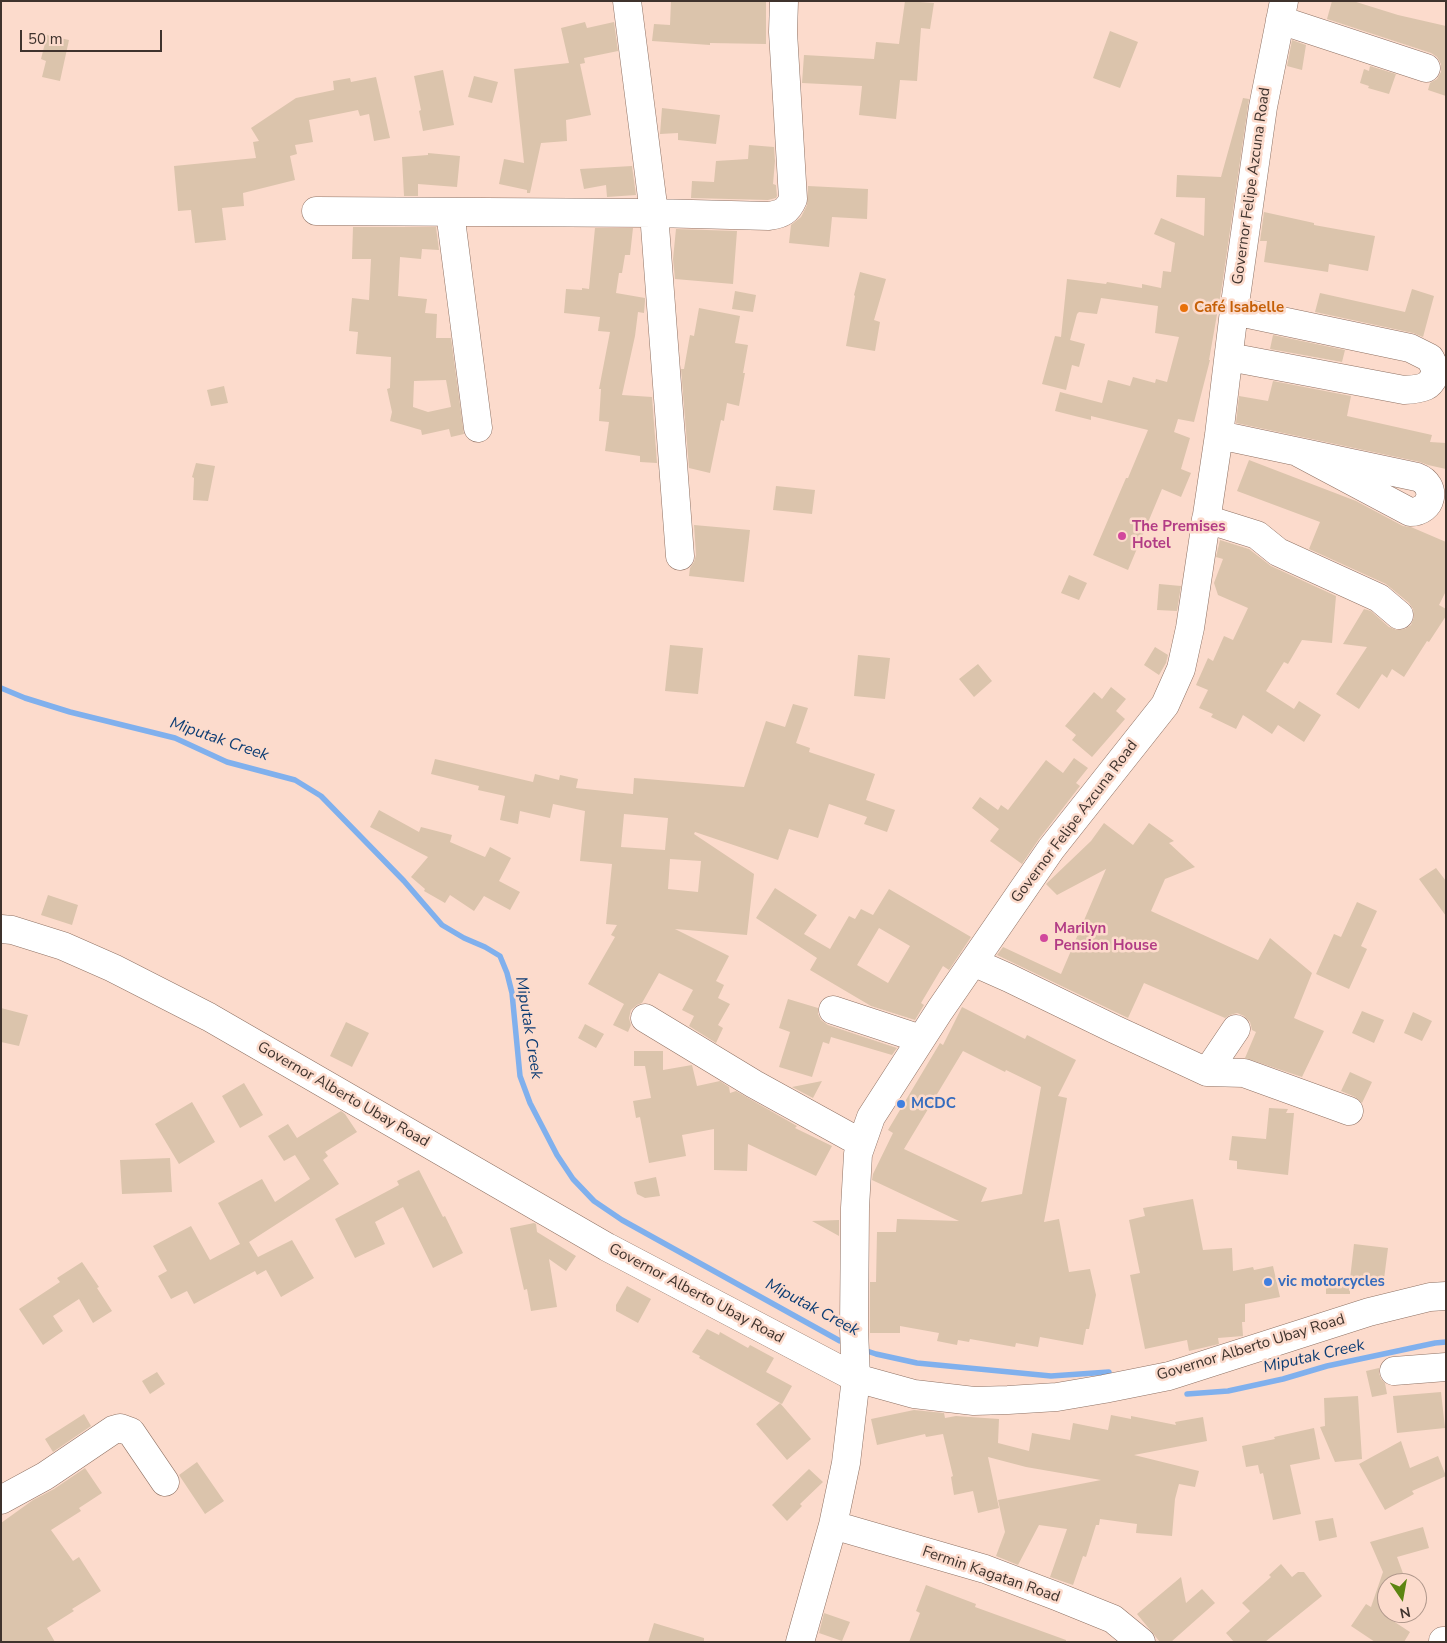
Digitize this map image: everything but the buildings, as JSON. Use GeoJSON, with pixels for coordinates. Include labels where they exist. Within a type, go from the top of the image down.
{"type":"FeatureCollection","features":[{"type":"Feature","properties":{"kind":"street"},"geometry":{"type":"LineString","coordinates":[[627,1],[654,213],[680,556]]}},
{"type":"Feature","properties":{"kind":"street"},"geometry":{"type":"LineString","coordinates":[[316,211],[654,213],[769,216],[781,214],[789,207],[792,199],[784,1]]}},
{"type":"Feature","properties":{"kind":"street"},"geometry":{"type":"LineString","coordinates":[[1282,11],[1426,68]]}},
{"type":"Feature","properties":{"kind":"street","name":"Governor Felipe Azcuna Road"},"geometry":{"type":"LineString","coordinates":[[800,1642],[833,1525],[846,1463],[855,1354],[855,1208],[858,1154],[861,1142],[871,1117],[973,962],[1051,849],[1165,705],[1182,669],[1219,435],[1234,311],[1263,108],[1282,11]]}},
{"type":"Feature","properties":{"kind":"street"},"geometry":{"type":"LineString","coordinates":[[450,212],[478,428]]}},
{"type":"Feature","properties":{"kind":"street"},"geometry":{"type":"LineString","coordinates":[[1228,357],[1404,390],[1416,390],[1429,385],[1433,381],[1436,370],[1430,358],[1410,348],[1234,311]]}},
{"type":"Feature","properties":{"kind":"street"},"geometry":{"type":"LineString","coordinates":[[1219,435],[1299,453]]}},
{"type":"Feature","properties":{"kind":"street"},"geometry":{"type":"LineString","coordinates":[[1206,519],[1257,535],[1278,552],[1378,598],[1399,615]]}},
{"type":"Feature","properties":{"kind":"street","name":"Governor Alberto Ubay Road"},"geometry":{"type":"LineString","coordinates":[[1,929],[12,930],[63,946],[96,960],[210,1017],[607,1247],[855,1354],[914,1394],[974,1401],[1008,1400],[1057,1396],[1170,1376],[1368,1312],[1430,1297],[1446,1296]]}},
{"type":"Feature","properties":{"kind":"street"},"geometry":{"type":"LineString","coordinates":[[973,962],[1207,1072],[1244,1073],[1349,1111]]}},
{"type":"Feature","properties":{"kind":"street"},"geometry":{"type":"LineString","coordinates":[[833,1010],[921,1039]]}},
{"type":"Feature","properties":{"kind":"street"},"geometry":{"type":"LineString","coordinates":[[645,1018],[754,1084],[861,1142]]}},
{"type":"Feature","properties":{"kind":"street"},"geometry":{"type":"LineString","coordinates":[[1207,1072],[1236,1029]]}},
{"type":"Feature","properties":{"kind":"street"},"geometry":{"type":"LineString","coordinates":[[1394,1371],[1446,1367]]}},
{"type":"Feature","properties":{"kind":"street"},"geometry":{"type":"LineString","coordinates":[[1,1500],[45,1476],[113,1430],[120,1428],[130,1432],[165,1482]]}},
{"type":"Feature","properties":{"kind":"street","name":"Fermin Kagatan Road"},"geometry":{"type":"LineString","coordinates":[[833,1525],[985,1570],[1056,1596],[1113,1619],[1141,1642]]}},
{"type":"Feature","properties":{"kind":"waterway","name":"Miputak Creek"},"geometry":{"type":"LineString","coordinates":[[1,688],[25,698],[70,712],[175,738],[227,762],[295,780],[321,796],[404,881],[442,925],[500,956],[512,993],[520,1076],[530,1103],[557,1155],[573,1179],[594,1201],[622,1220],[848,1344]]}},
{"type":"Feature","properties":{"kind":"waterway","name":"Miputak Creek"},"geometry":{"type":"LineString","coordinates":[[1187,1394],[1228,1391],[1283,1379],[1327,1366],[1446,1342]]}},
{"type":"Feature","properties":{"kind":"waterway","name":"Miputak Creek"},"geometry":{"type":"LineString","coordinates":[[861,1349],[917,1363],[1051,1376],[1109,1372]]}},
{"type":"Feature","properties":{"kind":"place","name":"Café Isabelle"},"geometry":{"type":"Point","coordinates":[1184,308]}},
{"type":"Feature","properties":{"kind":"place","name":"The Premises Hotel"},"geometry":{"type":"Point","coordinates":[1122,536]}},
{"type":"Feature","properties":{"kind":"place","name":"Marilyn Pension House"},"geometry":{"type":"Point","coordinates":[1044,938]}},
{"type":"Feature","properties":{"kind":"place","name":"MCDC"},"geometry":{"type":"Point","coordinates":[901,1104]}},
{"type":"Feature","properties":{"kind":"place","name":"vic motorcycles"},"geometry":{"type":"Point","coordinates":[1268,1282]}}]}
